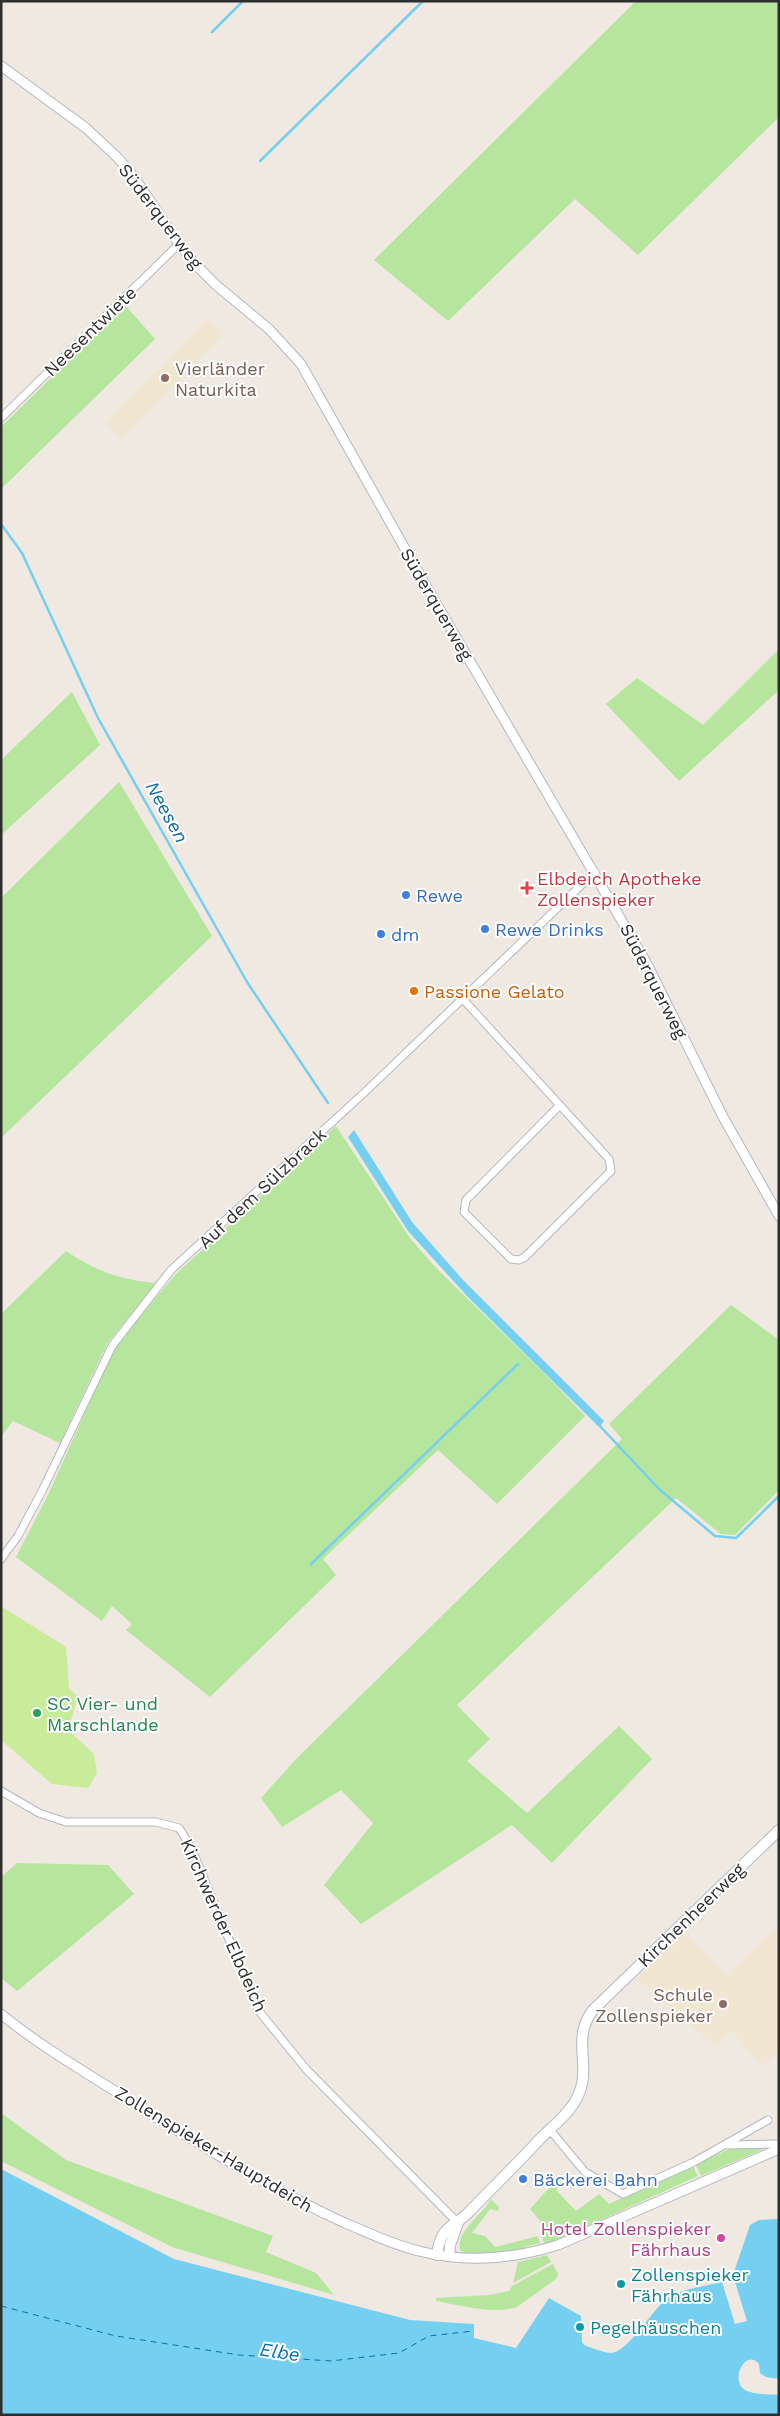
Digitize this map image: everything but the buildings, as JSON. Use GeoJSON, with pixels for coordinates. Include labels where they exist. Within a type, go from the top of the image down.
{"type":"FeatureCollection","features":[{"type":"Feature","properties":{"kind":"main road","name":"Kirchenheerweg"},"geometry":{"type":"LineString","coordinates":[[437,2255],[444,2233],[458,2223],[571,2108],[582,2087],[585,2072],[581,2036],[589,2016],[779,1830]]}},
{"type":"Feature","properties":{"kind":"main road","name":"Kirchenheerweg"},"geometry":{"type":"LineString","coordinates":[[449,2256],[450,2245],[458,2223]]}},
{"type":"Feature","properties":{"kind":"street","name":"Süderquerweg"},"geometry":{"type":"LineString","coordinates":[[1,66],[86,128],[118,158],[134,177],[179,244],[214,283],[269,329],[300,364],[426,586],[595,872],[647,964],[722,1115],[779,1216]]}},
{"type":"Feature","properties":{"kind":"street","name":"Neesentwiete"},"geometry":{"type":"LineString","coordinates":[[1,418],[179,244]]}},
{"type":"Feature","properties":{"kind":"street","name":"Auf dem Sülzbrack"},"geometry":{"type":"LineString","coordinates":[[1,1559],[18,1536],[42,1491],[112,1346],[172,1270],[365,1092],[595,872]]}},
{"type":"Feature","properties":{"kind":"street"},"geometry":{"type":"LineString","coordinates":[[462,998],[609,1159],[611,1171],[524,1257],[519,1260],[512,1259],[464,1212],[466,1200],[559,1106]]}},
{"type":"Feature","properties":{"kind":"street","name":"Kirchwerder Elbdeich"},"geometry":{"type":"LineString","coordinates":[[1,1792],[39,1813],[66,1822],[156,1822],[179,1828],[191,1847],[258,2010],[306,2069],[458,2223]]}},
{"type":"Feature","properties":{"kind":"street","name":"Zollenspieker-Hauptdeich"},"geometry":{"type":"LineString","coordinates":[[1,2014],[106,2085],[215,2154],[265,2182],[316,2209],[364,2231],[418,2251],[437,2255],[498,2257],[532,2252],[558,2245],[779,2149]]}},
{"type":"Feature","properties":{"kind":"street"},"geometry":{"type":"LineString","coordinates":[[550,2130],[585,2172],[623,2194],[727,2145],[768,2120]]}},
{"type":"Feature","properties":{"kind":"street"},"geometry":{"type":"LineString","coordinates":[[727,2145],[779,2144]]}},
{"type":"Feature","properties":{"kind":"shaded area","name":"Vierländer Naturkita"},"geometry":{"type":"Polygon","coordinates":[[[208,319],[224,334],[121,439],[106,423],[208,319]]]}},
{"type":"Feature","properties":{"kind":"shaded area","name":"Schule Zollenspieker"},"geometry":{"type":"Polygon","coordinates":[[[779,1925],[779,2051],[762,2066],[732,2031],[715,2046],[636,1978],[685,1931],[726,1975],[779,1925]]]}},
{"type":"Feature","properties":{"kind":"green space"},"geometry":{"type":"Polygon","coordinates":[[[636,1],[779,1],[779,117],[638,255],[575,199],[448,321],[374,260],[636,1]]]}},
{"type":"Feature","properties":{"kind":"green space"},"geometry":{"type":"Polygon","coordinates":[[[125,305],[155,339],[1,489],[1,427],[125,305]]]}},
{"type":"Feature","properties":{"kind":"green space"},"geometry":{"type":"Polygon","coordinates":[[[779,649],[779,690],[679,781],[606,704],[637,678],[703,725],[779,649]]]}},
{"type":"Feature","properties":{"kind":"green space"},"geometry":{"type":"Polygon","coordinates":[[[72,692],[100,745],[1,835],[1,760],[72,692]]]}},
{"type":"Feature","properties":{"kind":"green space"},"geometry":{"type":"Polygon","coordinates":[[[119,782],[212,936],[1,1138],[1,898],[119,782]]]}},
{"type":"Feature","properties":{"kind":"green space"},"geometry":{"type":"Polygon","coordinates":[[[336,1126],[410,1238],[435,1267],[543,1372],[585,1416],[497,1504],[438,1450],[323,1559],[336,1575],[210,1697],[126,1630],[132,1624],[112,1606],[102,1621],[16,1557],[48,1495],[115,1346],[175,1275],[336,1126]]]}},
{"type":"Feature","properties":{"kind":"green space"},"geometry":{"type":"Polygon","coordinates":[[[66,1251],[88,1264],[119,1277],[156,1283],[107,1344],[60,1443],[13,1421],[1,1437],[1,1314],[66,1251]]]}},
{"type":"Feature","properties":{"kind":"green space"},"geometry":{"type":"Polygon","coordinates":[[[731,1305],[779,1340],[779,1490],[735,1535],[721,1534],[676,1498],[457,1705],[490,1739],[467,1761],[527,1813],[619,1726],[652,1759],[552,1863],[512,1825],[361,1924],[324,1885],[373,1823],[341,1790],[282,1827],[261,1798],[297,1758],[622,1439],[609,1424],[731,1305]]]}},
{"type":"Feature","properties":{"kind":"green space","name":"SC Vier- und Marschlande"},"geometry":{"type":"Polygon","coordinates":[[[1,1606],[66,1647],[69,1688],[78,1697],[68,1730],[94,1754],[97,1773],[88,1788],[52,1784],[1,1740],[1,1606]]]}},
{"type":"Feature","properties":{"kind":"green space"},"geometry":{"type":"Polygon","coordinates":[[[17,1863],[108,1865],[134,1894],[17,1991],[1,1978],[1,1877],[17,1863]]]}},
{"type":"Feature","properties":{"kind":"green space"},"geometry":{"type":"Polygon","coordinates":[[[1,2113],[66,2160],[273,2236],[266,2252],[316,2273],[334,2295],[172,2247],[1,2161],[1,2113]]]}},
{"type":"Feature","properties":{"kind":"green space"},"geometry":{"type":"Polygon","coordinates":[[[768,2147],[701,2176],[696,2165],[729,2149],[768,2147]]]}},
{"type":"Feature","properties":{"kind":"green space"},"geometry":{"type":"Polygon","coordinates":[[[693,2166],[698,2176],[552,2242],[544,2243],[542,2235],[548,2230],[530,2209],[560,2176],[565,2180],[556,2190],[576,2211],[599,2194],[609,2204],[693,2166]]]}},
{"type":"Feature","properties":{"kind":"green space"},"geometry":{"type":"Polygon","coordinates":[[[491,2199],[499,2207],[498,2211],[490,2209],[472,2233],[485,2236],[495,2247],[538,2236],[540,2243],[525,2247],[524,2249],[483,2255],[460,2250],[462,2236],[466,2229],[491,2199]]]}},
{"type":"Feature","properties":{"kind":"green space"},"geometry":{"type":"Polygon","coordinates":[[[547,2255],[551,2262],[513,2283],[518,2262],[547,2255]]]}},
{"type":"Feature","properties":{"kind":"green space"},"geometry":{"type":"Polygon","coordinates":[[[553,2264],[558,2274],[557,2278],[517,2307],[487,2310],[436,2301],[436,2298],[489,2295],[509,2291],[512,2286],[553,2264]]]}},
{"type":"Feature","properties":{"kind":"water"},"geometry":{"type":"Polygon","coordinates":[[[354,1130],[412,1222],[463,1280],[604,1421],[599,1427],[467,1296],[408,1231],[348,1137],[354,1130]]]}},
{"type":"Feature","properties":{"kind":"water","name":"Elbe"},"geometry":{"type":"Polygon","coordinates":[[[1,2169],[174,2259],[410,2320],[474,2324],[474,2338],[516,2348],[549,2298],[581,2316],[582,2342],[584,2345],[610,2353],[625,2346],[669,2297],[694,2288],[722,2282],[735,2324],[747,2321],[733,2275],[750,2225],[759,2220],[779,2219],[779,2379],[766,2377],[760,2373],[759,2364],[754,2360],[749,2360],[741,2368],[739,2381],[741,2387],[747,2391],[758,2394],[779,2395],[779,2415],[1,2415],[1,2169]]]}},
{"type":"Feature","properties":{"kind":"waterway"},"geometry":{"type":"LineString","coordinates":[[212,32],[243,1]]}},
{"type":"Feature","properties":{"kind":"waterway"},"geometry":{"type":"LineString","coordinates":[[260,161],[423,1]]}},
{"type":"Feature","properties":{"kind":"waterway","name":"Neesen"},"geometry":{"type":"LineString","coordinates":[[1,524],[22,553],[98,718],[247,982],[328,1103]]}},
{"type":"Feature","properties":{"kind":"waterway"},"geometry":{"type":"LineString","coordinates":[[311,1564],[518,1364]]}},
{"type":"Feature","properties":{"kind":"waterway"},"geometry":{"type":"LineString","coordinates":[[598,1424],[659,1489],[715,1536],[736,1538],[779,1496]]}},
{"type":"Feature","properties":{"kind":"ferry route"},"geometry":{"type":"LineString","coordinates":[[1,2306],[116,2336],[239,2355],[331,2361],[399,2353],[429,2336],[473,2331]]}},
{"type":"Feature","properties":{"kind":"place","name":"Vierländer Naturkita"},"geometry":{"type":"Point","coordinates":[165,378]}},
{"type":"Feature","properties":{"kind":"place","name":"Elbdeich Apotheke Zollenspieker"},"geometry":{"type":"Point","coordinates":[527,888]}},
{"type":"Feature","properties":{"kind":"place","name":"Rewe"},"geometry":{"type":"Point","coordinates":[406,895]}},
{"type":"Feature","properties":{"kind":"place","name":"Rewe Drinks"},"geometry":{"type":"Point","coordinates":[485,929]}},
{"type":"Feature","properties":{"kind":"place","name":"dm"},"geometry":{"type":"Point","coordinates":[381,934]}},
{"type":"Feature","properties":{"kind":"place","name":"Passione Gelato"},"geometry":{"type":"Point","coordinates":[414,991]}},
{"type":"Feature","properties":{"kind":"place","name":"SC Vier- und Marschlande"},"geometry":{"type":"Point","coordinates":[37,1713]}},
{"type":"Feature","properties":{"kind":"place","name":"Schule Zollenspieker"},"geometry":{"type":"Point","coordinates":[723,2004]}},
{"type":"Feature","properties":{"kind":"place","name":"Bäckerei Bahn"},"geometry":{"type":"Point","coordinates":[523,2179]}},
{"type":"Feature","properties":{"kind":"place","name":"Hotel Zollenspieker Fährhaus"},"geometry":{"type":"Point","coordinates":[721,2238]}},
{"type":"Feature","properties":{"kind":"place","name":"Zollenspieker Fährhaus"},"geometry":{"type":"Point","coordinates":[621,2284]}},
{"type":"Feature","properties":{"kind":"place","name":"Pegelhäuschen"},"geometry":{"type":"Point","coordinates":[580,2327]}}]}
